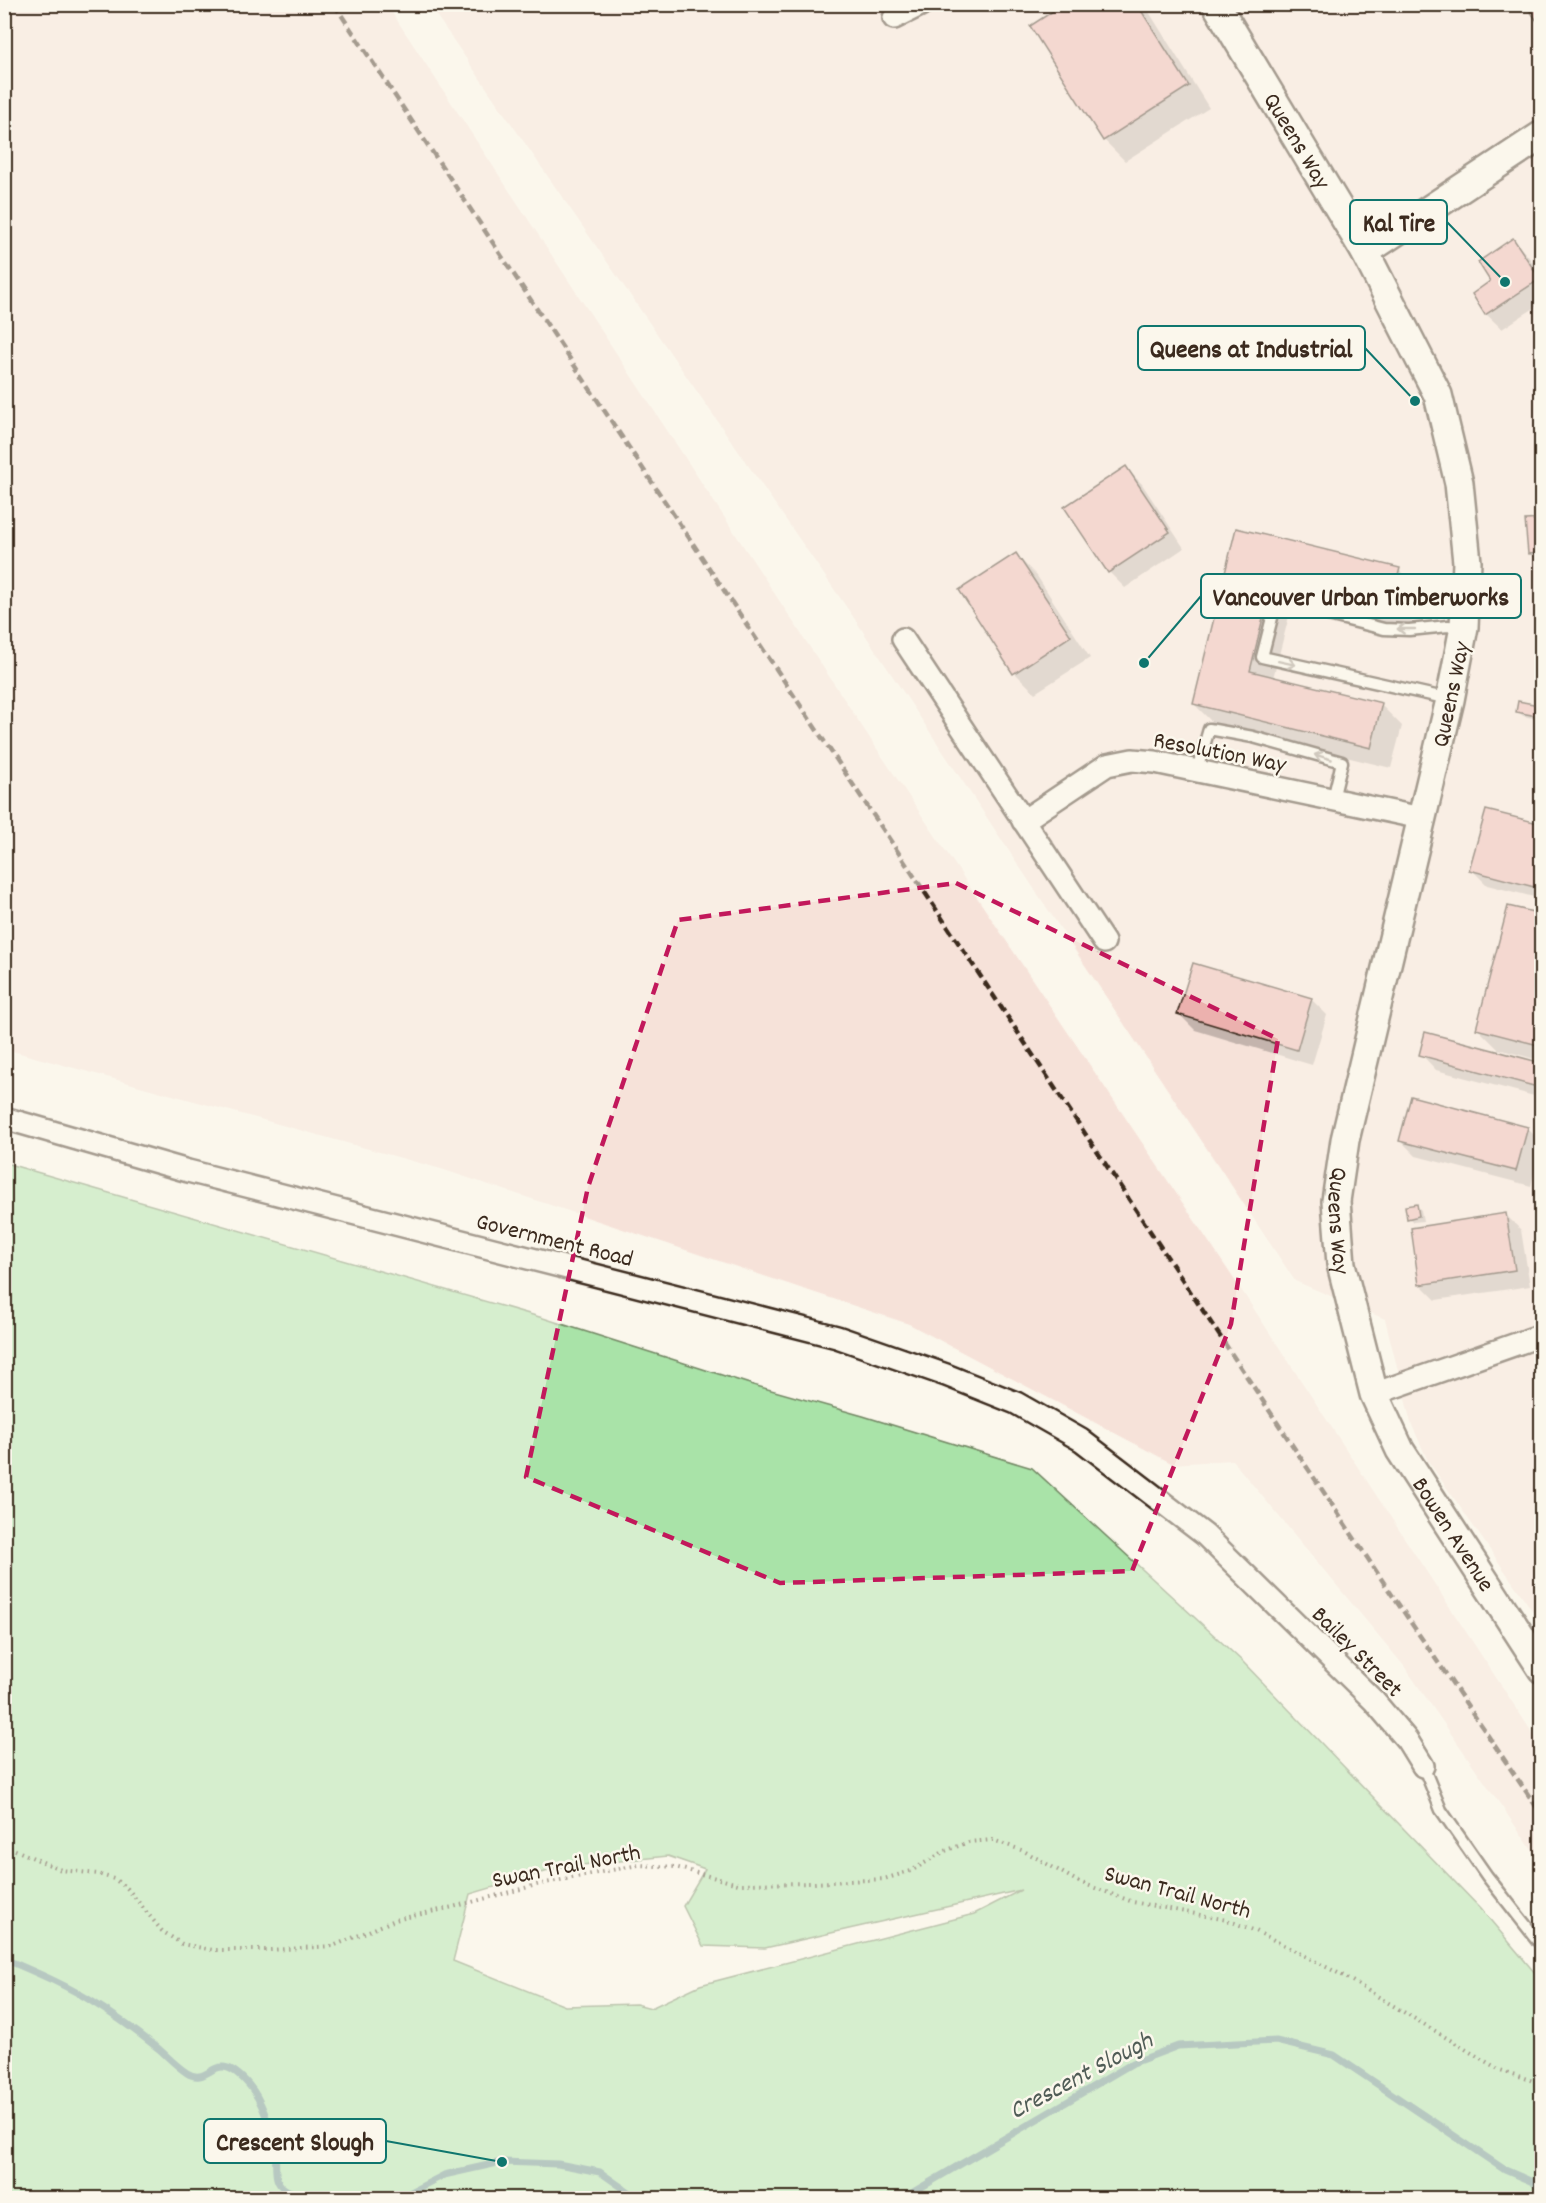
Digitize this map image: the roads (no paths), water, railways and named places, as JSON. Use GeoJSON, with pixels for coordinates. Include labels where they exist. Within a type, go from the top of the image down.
{"type":"FeatureCollection","features":[{"type":"Feature","properties":{"kind":"street"},"geometry":{"type":"LineString","coordinates":[[894,18],[922,4]]}},
{"type":"Feature","properties":{"kind":"street","name":"Queens Way"},"geometry":{"type":"LineString","coordinates":[[1216,4],[1365,252],[1438,395],[1460,483],[1466,528],[1464,627],[1450,700],[1345,1140],[1336,1201],[1341,1264],[1374,1394]]}},
{"type":"Feature","properties":{"kind":"street"},"geometry":{"type":"LineString","coordinates":[[1365,252],[1542,135]]}},
{"type":"Feature","properties":{"kind":"street"},"geometry":{"type":"LineString","coordinates":[[903,639],[1104,942]]}},
{"type":"Feature","properties":{"kind":"street","name":"Resolution Way"},"geometry":{"type":"LineString","coordinates":[[1023,821],[1107,765],[1132,760],[1197,770],[1421,818]]}},
{"type":"Feature","properties":{"kind":"street","name":"Government Road"},"geometry":{"type":"LineString","coordinates":[[4,1118],[188,1171],[837,1337],[946,1375],[1016,1403],[1081,1440]]}},
{"type":"Feature","properties":{"kind":"street"},"geometry":{"type":"LineString","coordinates":[[1374,1394],[1542,1335]]}},
{"type":"Feature","properties":{"kind":"street","name":"Bowen Avenue"},"geometry":{"type":"LineString","coordinates":[[1374,1394],[1400,1450],[1542,1669]]}},
{"type":"Feature","properties":{"kind":"street","name":"Bailey Street"},"geometry":{"type":"LineString","coordinates":[[1081,1440],[1205,1535],[1374,1701],[1407,1740],[1423,1766]]}},
{"type":"Feature","properties":{"kind":"lane"},"geometry":{"type":"LineString","coordinates":[[1450,700],[1262,657],[1276,602],[1384,629],[1464,627]]}},
{"type":"Feature","properties":{"kind":"lane"},"geometry":{"type":"LineString","coordinates":[[1197,770],[1209,729],[1253,737],[1342,762],[1333,800]]}},
{"type":"Feature","properties":{"kind":"lane","name":"Bailey Street"},"geometry":{"type":"LineString","coordinates":[[1423,1766],[1441,1810],[1487,1876],[1542,1946]]}},
{"type":"Feature","properties":{"kind":"waterway"},"geometry":{"type":"LineString","coordinates":[[4,1961],[35,1972],[86,1998],[136,2031],[187,2073],[195,2076],[202,2075],[220,2067],[237,2073],[249,2085],[263,2108],[276,2157],[279,2184],[290,2192],[299,2194],[340,2194],[357,2198]]}},
{"type":"Feature","properties":{"kind":"waterway","name":"Crescent Slough"},"geometry":{"type":"LineString","coordinates":[[903,2198],[1133,2063],[1178,2046],[1276,2041],[1334,2055],[1505,2170],[1542,2186]]}},
{"type":"Feature","properties":{"kind":"waterway","name":"Crescent Slough"},"geometry":{"type":"LineString","coordinates":[[399,2198],[444,2175],[502,2162],[558,2164],[600,2172],[637,2198]]}},
{"type":"Feature","properties":{"kind":"railway"},"geometry":{"type":"LineString","coordinates":[[334,4],[1386,1586],[1542,1815]]}},
{"type":"Feature","properties":{"kind":"place","name":"Kal Tire"},"geometry":{"type":"Point","coordinates":[1505,282]}},
{"type":"Feature","properties":{"kind":"place","name":"Queens at Industrial"},"geometry":{"type":"Point","coordinates":[1415,401]}},
{"type":"Feature","properties":{"kind":"place","name":"Vancouver Urban Timberworks"},"geometry":{"type":"Point","coordinates":[1144,663]}},
{"type":"Feature","properties":{"kind":"place","name":"Crescent Slough"},"geometry":{"type":"Point","coordinates":[502,2162]}}]}
